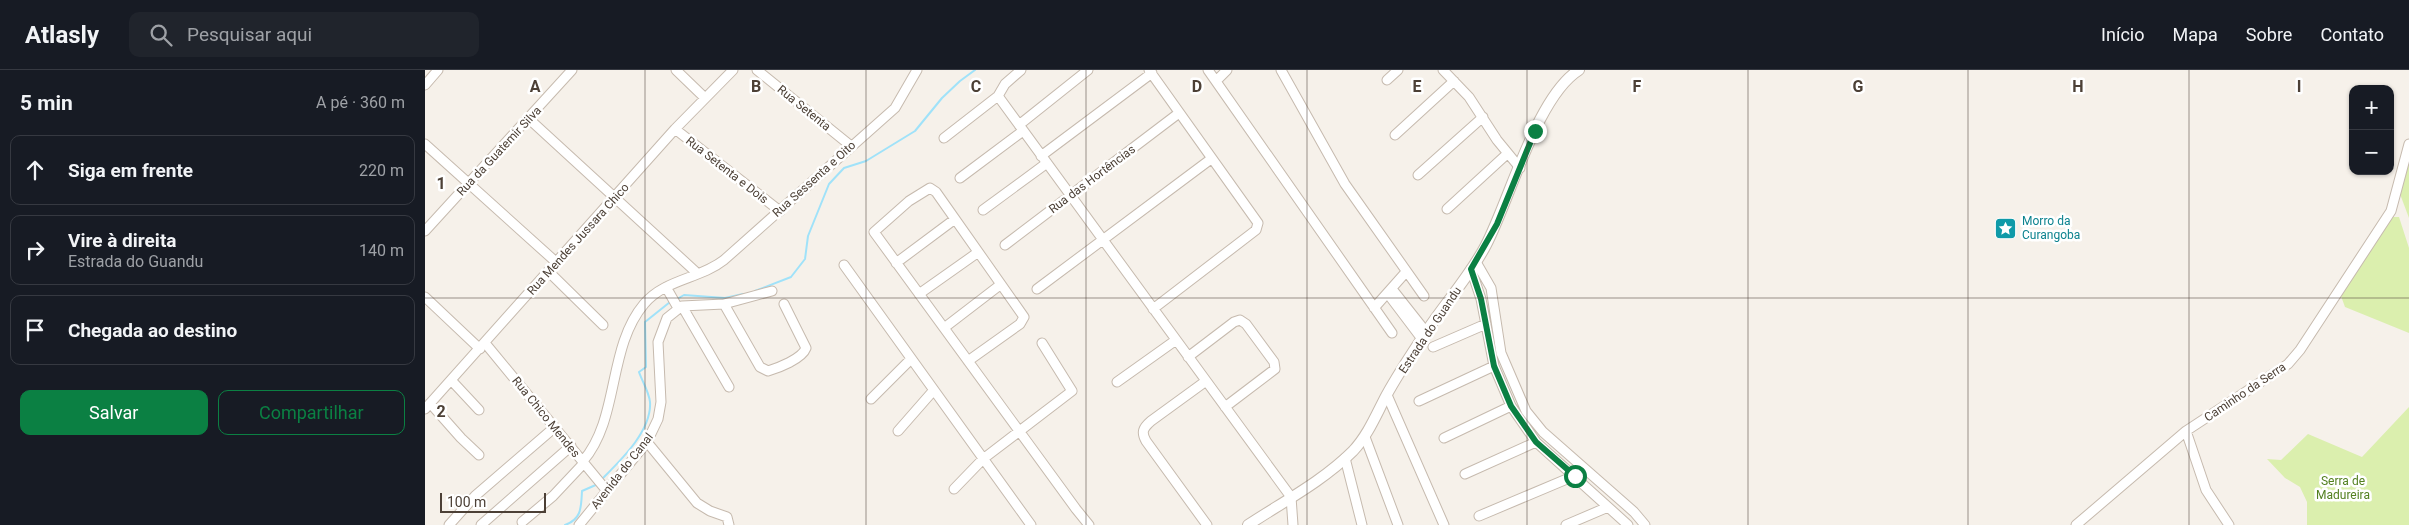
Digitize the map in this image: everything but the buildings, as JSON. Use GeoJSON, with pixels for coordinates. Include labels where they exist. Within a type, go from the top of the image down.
{"type":"FeatureCollection","features":[{"type":"Feature","properties":{"kind":"street"},"geometry":{"type":"LineString","coordinates":[[425,85],[438,70]]}},
{"type":"Feature","properties":{"kind":"street","name":"Rua da Guatemir Silva"},"geometry":{"type":"LineString","coordinates":[[425,231],[572,70]]}},
{"type":"Feature","properties":{"kind":"street"},"geometry":{"type":"LineString","coordinates":[[676,70],[705,98]]}},
{"type":"Feature","properties":{"kind":"street","name":"Rua Mendes Jussara Chico"},"geometry":{"type":"LineString","coordinates":[[428,406],[675,130],[733,70]]}},
{"type":"Feature","properties":{"kind":"street","name":"Rua Setenta"},"geometry":{"type":"LineString","coordinates":[[757,70],[851,146]]}},
{"type":"Feature","properties":{"kind":"street","name":"Rua Sessenta e Oito"},"geometry":{"type":"LineString","coordinates":[[583,462],[595,442],[612,391],[624,344],[643,306],[667,289],[719,264],[895,108],[917,70]]}},
{"type":"Feature","properties":{"kind":"street"},"geometry":{"type":"LineString","coordinates":[[944,138],[998,96],[1005,84],[1021,70]]}},
{"type":"Feature","properties":{"kind":"street"},"geometry":{"type":"LineString","coordinates":[[960,178],[1088,70]]}},
{"type":"Feature","properties":{"kind":"street"},"geometry":{"type":"LineString","coordinates":[[1209,70],[1392,333]]}},
{"type":"Feature","properties":{"kind":"street"},"geometry":{"type":"LineString","coordinates":[[1216,81],[1227,70]]}},
{"type":"Feature","properties":{"kind":"street"},"geometry":{"type":"LineString","coordinates":[[1281,70],[1340,177],[1424,296]]}},
{"type":"Feature","properties":{"kind":"street"},"geometry":{"type":"LineString","coordinates":[[1387,80],[1398,70]]}},
{"type":"Feature","properties":{"kind":"street"},"geometry":{"type":"LineString","coordinates":[[1443,70],[1483,117],[1507,154],[1520,168]]}},
{"type":"Feature","properties":{"kind":"street","name":"Estrada do Guandu"},"geometry":{"type":"LineString","coordinates":[[1248,525],[1345,458],[1365,437],[1387,395],[1424,335],[1473,266],[1497,224],[1550,100],[1567,78],[1579,70]]}},
{"type":"Feature","properties":{"kind":"street"},"geometry":{"type":"LineString","coordinates":[[983,210],[1151,72],[1211,159],[1257,220],[1259,226],[1153,309]]}},
{"type":"Feature","properties":{"kind":"street"},"geometry":{"type":"LineString","coordinates":[[1395,135],[1454,81]]}},
{"type":"Feature","properties":{"kind":"street"},"geometry":{"type":"LineString","coordinates":[[998,96],[1291,497],[1293,525]]}},
{"type":"Feature","properties":{"kind":"street","name":"Rua das Hortências"},"geometry":{"type":"LineString","coordinates":[[1005,245],[1179,113]]}},
{"type":"Feature","properties":{"kind":"street"},"geometry":{"type":"LineString","coordinates":[[1418,176],[1483,117]]}},
{"type":"Feature","properties":{"kind":"street"},"geometry":{"type":"LineString","coordinates":[[529,118],[697,273]]}},
{"type":"Feature","properties":{"kind":"street","name":"Rua Setenta e Dois"},"geometry":{"type":"LineString","coordinates":[[675,130],[780,210]]}},
{"type":"Feature","properties":{"kind":"street"},"geometry":{"type":"LineString","coordinates":[[425,144],[557,263]]}},
{"type":"Feature","properties":{"kind":"street","name":"Caminho da Serra"},"geometry":{"type":"LineString","coordinates":[[2076,525],[2186,431],[2288,364],[2300,350],[2391,211],[2409,144]]}},
{"type":"Feature","properties":{"kind":"street"},"geometry":{"type":"LineString","coordinates":[[1447,209],[1507,154]]}},
{"type":"Feature","properties":{"kind":"street"},"geometry":{"type":"LineString","coordinates":[[1037,289],[1104,241],[1211,159]]}},
{"type":"Feature","properties":{"kind":"street"},"geometry":{"type":"LineString","coordinates":[[968,361],[1024,320],[1023,314],[931,188],[909,201],[874,232],[896,263],[1020,432],[1089,525]]}},
{"type":"Feature","properties":{"kind":"street"},"geometry":{"type":"LineString","coordinates":[[896,263],[955,219]]}},
{"type":"Feature","properties":{"kind":"street"},"geometry":{"type":"LineString","coordinates":[[919,294],[977,253]]}},
{"type":"Feature","properties":{"kind":"street"},"geometry":{"type":"LineString","coordinates":[[844,265],[1031,525]]}},
{"type":"Feature","properties":{"kind":"street"},"geometry":{"type":"LineString","coordinates":[[1473,266],[1494,366],[1511,406],[1536,442],[1627,525]]}},
{"type":"Feature","properties":{"kind":"street"},"geometry":{"type":"LineString","coordinates":[[1473,266],[1491,288],[1501,353],[1526,411],[1543,432],[1634,512],[1645,525]]}},
{"type":"Feature","properties":{"kind":"street"},"geometry":{"type":"LineString","coordinates":[[549,272],[603,325]]}},
{"type":"Feature","properties":{"kind":"street"},"geometry":{"type":"LineString","coordinates":[[1374,308],[1406,272]]}},
{"type":"Feature","properties":{"kind":"street"},"geometry":{"type":"LineString","coordinates":[[944,328],[1000,285]]}},
{"type":"Feature","properties":{"kind":"street"},"geometry":{"type":"LineString","coordinates":[[667,289],[729,387]]}},
{"type":"Feature","properties":{"kind":"street"},"geometry":{"type":"LineString","coordinates":[[679,306],[723,304],[772,291]]}},
{"type":"Feature","properties":{"kind":"street"},"geometry":{"type":"LineString","coordinates":[[1390,292],[1424,335]]}},
{"type":"Feature","properties":{"kind":"street","name":"Rua Chico Mendes"},"geometry":{"type":"LineString","coordinates":[[425,298],[483,346],[555,427],[605,489]]}},
{"type":"Feature","properties":{"kind":"street"},"geometry":{"type":"LineString","coordinates":[[723,304],[759,367],[767,371],[805,352],[806,348],[784,304]]}},
{"type":"Feature","properties":{"kind":"street","name":"Avenida do Canal"},"geometry":{"type":"LineString","coordinates":[[579,525],[605,489],[647,442],[658,419],[661,402],[659,336],[667,318],[679,306]]}},
{"type":"Feature","properties":{"kind":"street"},"geometry":{"type":"LineString","coordinates":[[1188,357],[1234,322],[1240,320],[1245,324],[1276,367],[1225,407]]}},
{"type":"Feature","properties":{"kind":"street"},"geometry":{"type":"LineString","coordinates":[[1433,347],[1486,324]]}},
{"type":"Feature","properties":{"kind":"street"},"geometry":{"type":"LineString","coordinates":[[1117,382],[1175,340]]}},
{"type":"Feature","properties":{"kind":"street"},"geometry":{"type":"LineString","coordinates":[[954,488],[983,459],[1073,390],[1042,343]]}},
{"type":"Feature","properties":{"kind":"street"},"geometry":{"type":"LineString","coordinates":[[871,399],[911,359]]}},
{"type":"Feature","properties":{"kind":"street"},"geometry":{"type":"LineString","coordinates":[[1419,401],[1494,366]]}},
{"type":"Feature","properties":{"kind":"street"},"geometry":{"type":"LineString","coordinates":[[451,380],[479,410]]}},
{"type":"Feature","properties":{"kind":"street"},"geometry":{"type":"LineString","coordinates":[[1206,381],[1144,426],[1143,433],[1146,441],[1207,525]]}},
{"type":"Feature","properties":{"kind":"street"},"geometry":{"type":"LineString","coordinates":[[898,432],[933,391]]}},
{"type":"Feature","properties":{"kind":"street"},"geometry":{"type":"LineString","coordinates":[[1387,395],[1444,525]]}},
{"type":"Feature","properties":{"kind":"street"},"geometry":{"type":"LineString","coordinates":[[428,406],[479,455]]}},
{"type":"Feature","properties":{"kind":"street"},"geometry":{"type":"LineString","coordinates":[[1444,438],[1511,406]]}},
{"type":"Feature","properties":{"kind":"street"},"geometry":{"type":"LineString","coordinates":[[449,525],[475,496],[555,427]]}},
{"type":"Feature","properties":{"kind":"street"},"geometry":{"type":"LineString","coordinates":[[2186,431],[2206,490],[2229,525]]}},
{"type":"Feature","properties":{"kind":"street"},"geometry":{"type":"LineString","coordinates":[[1365,437],[1398,525]]}},
{"type":"Feature","properties":{"kind":"street"},"geometry":{"type":"LineString","coordinates":[[647,442],[697,503],[710,511],[723,514],[728,519],[729,525]]}},
{"type":"Feature","properties":{"kind":"street"},"geometry":{"type":"LineString","coordinates":[[1465,474],[1536,442]]}},
{"type":"Feature","properties":{"kind":"street"},"geometry":{"type":"LineString","coordinates":[[481,525],[571,446]]}},
{"type":"Feature","properties":{"kind":"street"},"geometry":{"type":"LineString","coordinates":[[1345,458],[1362,525]]}},
{"type":"Feature","properties":{"kind":"street"},"geometry":{"type":"LineString","coordinates":[[522,522],[553,496],[583,462]]}},
{"type":"Feature","properties":{"kind":"street"},"geometry":{"type":"LineString","coordinates":[[1479,516],[1575,476]]}},
{"type":"Feature","properties":{"kind":"street"},"geometry":{"type":"LineString","coordinates":[[1566,525],[1608,507]]}},
{"type":"Feature","properties":{"kind":"green space"},"geometry":{"type":"Polygon","coordinates":[[[2409,162],[2409,218],[2400,194],[2409,162]]]}},
{"type":"Feature","properties":{"kind":"green space"},"geometry":{"type":"Polygon","coordinates":[[[2392,217],[2399,217],[2409,248],[2409,333],[2345,307],[2341,296],[2356,268],[2392,217]]]}},
{"type":"Feature","properties":{"kind":"green space","name":"Serra de Madureira"},"geometry":{"type":"Polygon","coordinates":[[[2409,407],[2409,525],[2307,525],[2307,502],[2300,487],[2285,478],[2267,459],[2281,460],[2308,434],[2362,457],[2409,407]]]}},
{"type":"Feature","properties":{"kind":"waterway"},"geometry":{"type":"LineString","coordinates":[[755,291],[791,277],[805,259],[808,236],[829,184],[844,168],[866,161],[915,131],[942,98],[975,70]]}},
{"type":"Feature","properties":{"kind":"waterway"},"geometry":{"type":"LineString","coordinates":[[677,299],[684,295],[725,298],[743,294]]}},
{"type":"Feature","properties":{"kind":"waterway"},"geometry":{"type":"LineString","coordinates":[[601,480],[633,445],[646,424],[650,402],[639,372],[646,367],[645,322],[670,302]]}},
{"type":"Feature","properties":{"kind":"waterway"},"geometry":{"type":"LineString","coordinates":[[565,525],[578,516],[581,507],[582,491],[598,484]]}},
{"type":"Feature","properties":{"kind":"place","name":"Morro da Curangoba"},"geometry":{"type":"Point","coordinates":[2006,228]}},
{"type":"Feature","properties":{"kind":"route"},"geometry":{"type":"LineString","coordinates":[[1535,131],[1497,224],[1483,252],[1471,269],[1481,299],[1494,366],[1511,406],[1536,442],[1575,476]]}}]}
